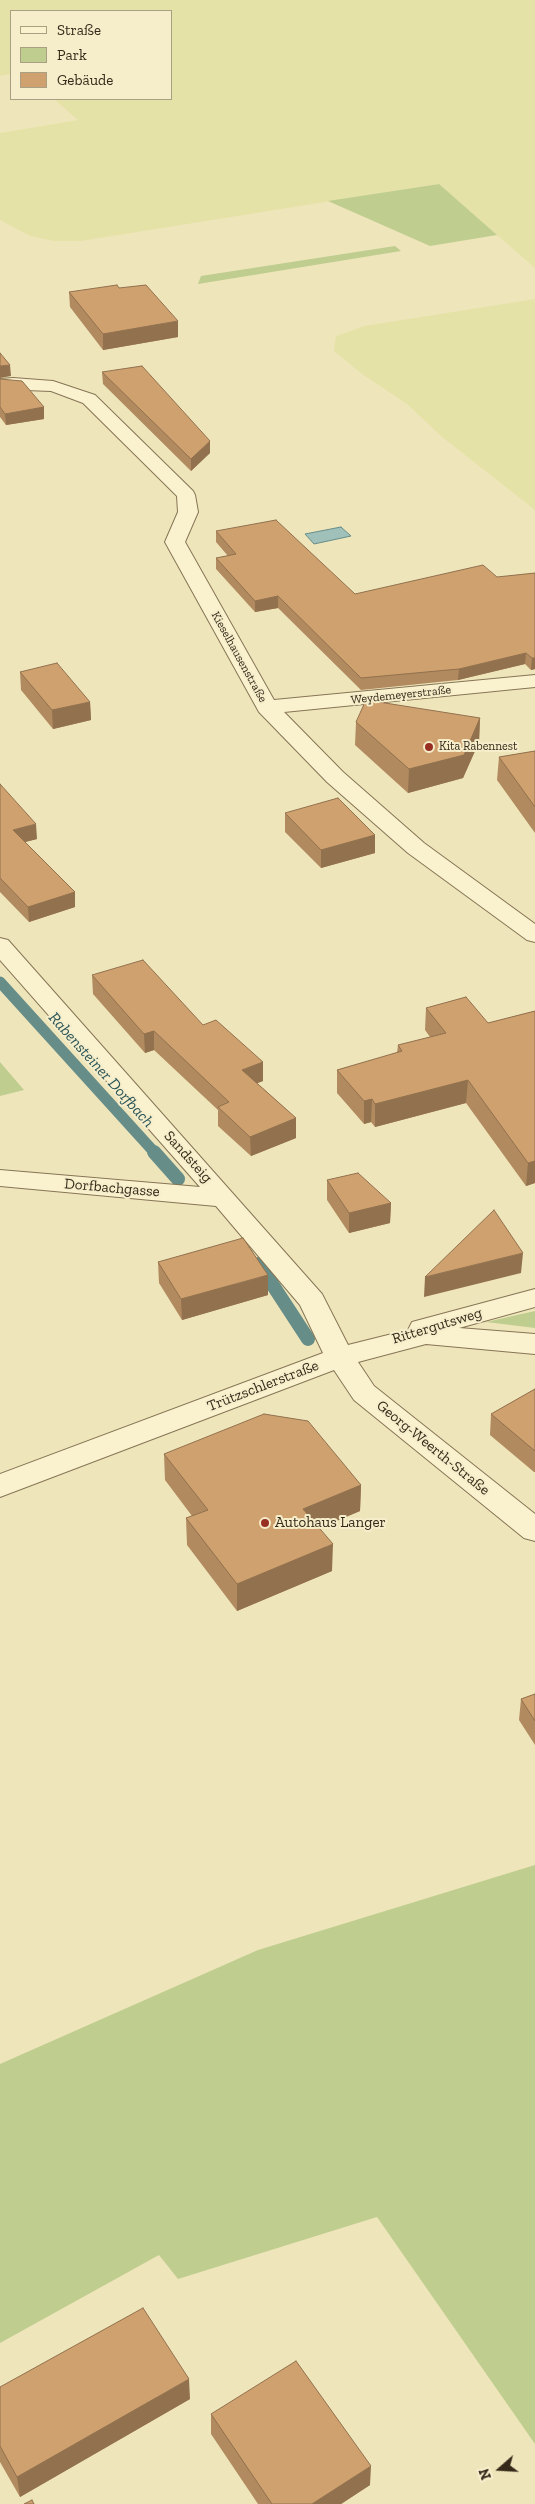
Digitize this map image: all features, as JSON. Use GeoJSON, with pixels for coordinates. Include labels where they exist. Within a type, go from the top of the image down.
{"type":"FeatureCollection","features":[{"type":"Feature","properties":{"kind":"street","name":"Kieselhausenstraße"},"geometry":{"type":"LineString","coordinates":[[0,384],[53,386],[90,399],[186,495],[188,512],[176,542],[267,707],[335,777],[416,848],[535,935]]}},
{"type":"Feature","properties":{"kind":"street","name":"Weydemeyerstraße"},"geometry":{"type":"LineString","coordinates":[[267,707],[358,700],[535,681]]}},
{"type":"Feature","properties":{"kind":"street","name":"Sandsteig"},"geometry":{"type":"LineString","coordinates":[[0,945],[224,1198],[312,1301],[340,1357]]}},
{"type":"Feature","properties":{"kind":"street","name":"Dorfbachgasse"},"geometry":{"type":"LineString","coordinates":[[0,1178],[224,1198]]}},
{"type":"Feature","properties":{"kind":"street","name":"Rittergutsweg"},"geometry":{"type":"LineString","coordinates":[[340,1357],[446,1321],[535,1298]]}},
{"type":"Feature","properties":{"kind":"street","name":"Trützschlerstraße"},"geometry":{"type":"LineString","coordinates":[[0,1486],[340,1357],[426,1336],[535,1344]]}},
{"type":"Feature","properties":{"kind":"street","name":"Georg-Weerth-Straße"},"geometry":{"type":"LineString","coordinates":[[340,1357],[364,1393],[535,1530]]}},
{"type":"Feature","properties":{"kind":"shaded area"},"geometry":{"type":"Polygon","coordinates":[[[0,0],[535,0],[535,268],[438,184],[81,241],[54,241],[30,236],[0,220],[0,133],[78,120],[55,100],[172,100],[172,10],[10,10],[10,74],[0,76],[0,0]]]}},
{"type":"Feature","properties":{"kind":"shaded area"},"geometry":{"type":"Polygon","coordinates":[[[535,299],[535,510],[442,437],[407,404],[362,374],[334,351],[336,336],[364,326],[535,299]]]}},
{"type":"Feature","properties":{"kind":"green space"},"geometry":{"type":"Polygon","coordinates":[[[439,184],[497,235],[430,246],[328,201],[439,184]]]}},
{"type":"Feature","properties":{"kind":"green space"},"geometry":{"type":"Polygon","coordinates":[[[395,246],[401,251],[198,284],[201,276],[395,246]]]}},
{"type":"Feature","properties":{"kind":"green space"},"geometry":{"type":"Polygon","coordinates":[[[0,1062],[24,1090],[0,1096],[0,1062]]]}},
{"type":"Feature","properties":{"kind":"green space"},"geometry":{"type":"Polygon","coordinates":[[[535,1311],[535,1328],[486,1322],[535,1311]]]}},
{"type":"Feature","properties":{"kind":"green space"},"geometry":{"type":"Polygon","coordinates":[[[535,1865],[535,2444],[377,2217],[178,2279],[159,2255],[0,2343],[0,2064],[258,1950],[535,1865]]]}},
{"type":"Feature","properties":{"kind":"water"},"geometry":{"type":"Polygon","coordinates":[[[341,527],[351,536],[314,544],[305,534],[341,527]]]}},
{"type":"Feature","properties":{"kind":"building"},"geometry":{"type":"Polygon","coordinates":[[[117,285],[119,288],[146,285],[178,321],[103,334],[69,292],[117,285]]]}},
{"type":"Feature","properties":{"kind":"building"},"geometry":{"type":"Polygon","coordinates":[[[0,353],[10,365],[0,366],[0,353]]]}},
{"type":"Feature","properties":{"kind":"building"},"geometry":{"type":"Polygon","coordinates":[[[142,366],[210,441],[191,459],[102,372],[142,366]]]}},
{"type":"Feature","properties":{"kind":"building"},"geometry":{"type":"Polygon","coordinates":[[[0,379],[22,381],[44,407],[5,414],[0,407],[0,379]]]}},
{"type":"Feature","properties":{"kind":"building"},"geometry":{"type":"Polygon","coordinates":[[[276,520],[355,594],[483,565],[497,577],[535,573],[535,658],[526,653],[459,669],[361,678],[278,596],[255,601],[216,558],[236,554],[216,531],[276,520]]]}},
{"type":"Feature","properties":{"kind":"building"},"geometry":{"type":"Polygon","coordinates":[[[57,663],[90,702],[52,710],[20,672],[57,663]]]}},
{"type":"Feature","properties":{"kind":"building"},"geometry":{"type":"Polygon","coordinates":[[[366,700],[480,718],[464,755],[409,769],[356,722],[366,700]]]}},
{"type":"Feature","properties":{"kind":"building"},"geometry":{"type":"Polygon","coordinates":[[[535,751],[535,807],[499,757],[535,751]]]}},
{"type":"Feature","properties":{"kind":"building"},"geometry":{"type":"Polygon","coordinates":[[[0,784],[36,824],[13,830],[75,892],[28,907],[0,878],[0,784]]]}},
{"type":"Feature","properties":{"kind":"building"},"geometry":{"type":"Polygon","coordinates":[[[338,798],[375,835],[321,850],[285,813],[338,798]]]}},
{"type":"Feature","properties":{"kind":"building"},"geometry":{"type":"Polygon","coordinates":[[[143,960],[203,1025],[216,1020],[263,1062],[242,1070],[296,1118],[250,1137],[218,1107],[229,1102],[154,1031],[144,1034],[92,975],[143,960]]]}},
{"type":"Feature","properties":{"kind":"building"},"geometry":{"type":"Polygon","coordinates":[[[466,997],[488,1023],[535,1011],[535,1161],[528,1163],[468,1080],[375,1104],[372,1099],[364,1101],[337,1070],[402,1051],[398,1045],[446,1033],[426,1008],[466,997]]]}},
{"type":"Feature","properties":{"kind":"building"},"geometry":{"type":"Polygon","coordinates":[[[358,1173],[391,1203],[349,1213],[327,1180],[358,1173]]]}},
{"type":"Feature","properties":{"kind":"building"},"geometry":{"type":"Polygon","coordinates":[[[494,1210],[523,1253],[425,1277],[494,1210]]]}},
{"type":"Feature","properties":{"kind":"building"},"geometry":{"type":"Polygon","coordinates":[[[243,1238],[268,1275],[181,1299],[158,1262],[243,1238]]]}},
{"type":"Feature","properties":{"kind":"building"},"geometry":{"type":"Polygon","coordinates":[[[535,1389],[535,1451],[491,1414],[535,1389]]]}},
{"type":"Feature","properties":{"kind":"building","name":"Autohaus Langer"},"geometry":{"type":"Polygon","coordinates":[[[264,1414],[308,1421],[361,1485],[303,1509],[333,1544],[237,1584],[186,1518],[208,1510],[164,1454],[264,1414]]]}},
{"type":"Feature","properties":{"kind":"building"},"geometry":{"type":"Polygon","coordinates":[[[535,1694],[535,1721],[521,1699],[535,1694]]]}},
{"type":"Feature","properties":{"kind":"building"},"geometry":{"type":"Polygon","coordinates":[[[143,2308],[189,2379],[17,2477],[0,2446],[0,2387],[143,2308]]]}},
{"type":"Feature","properties":{"kind":"building"},"geometry":{"type":"Polygon","coordinates":[[[296,2361],[371,2466],[312,2504],[272,2504],[211,2414],[296,2361]]]}},
{"type":"Feature","properties":{"kind":"building"},"geometry":{"type":"Polygon","coordinates":[[[32,2500],[34,2504],[24,2504],[32,2500]]]}},
{"type":"Feature","properties":{"kind":"waterway","name":"Rabensteiner Dorfbach"},"geometry":{"type":"LineString","coordinates":[[0,982],[155,1153]]}},
{"type":"Feature","properties":{"kind":"waterway","name":"Rabensteiner Dorfbach"},"geometry":{"type":"LineString","coordinates":[[154,1152],[178,1179]]}},
{"type":"Feature","properties":{"kind":"waterway","name":"Rabensteiner Dorfbach"},"geometry":{"type":"LineString","coordinates":[[259,1264],[308,1339]]}},
{"type":"Feature","properties":{"kind":"place","name":"Kita Rabennest"},"geometry":{"type":"Point","coordinates":[429,747]}},
{"type":"Feature","properties":{"kind":"place","name":"Autohaus Langer"},"geometry":{"type":"Point","coordinates":[265,1523]}}]}
